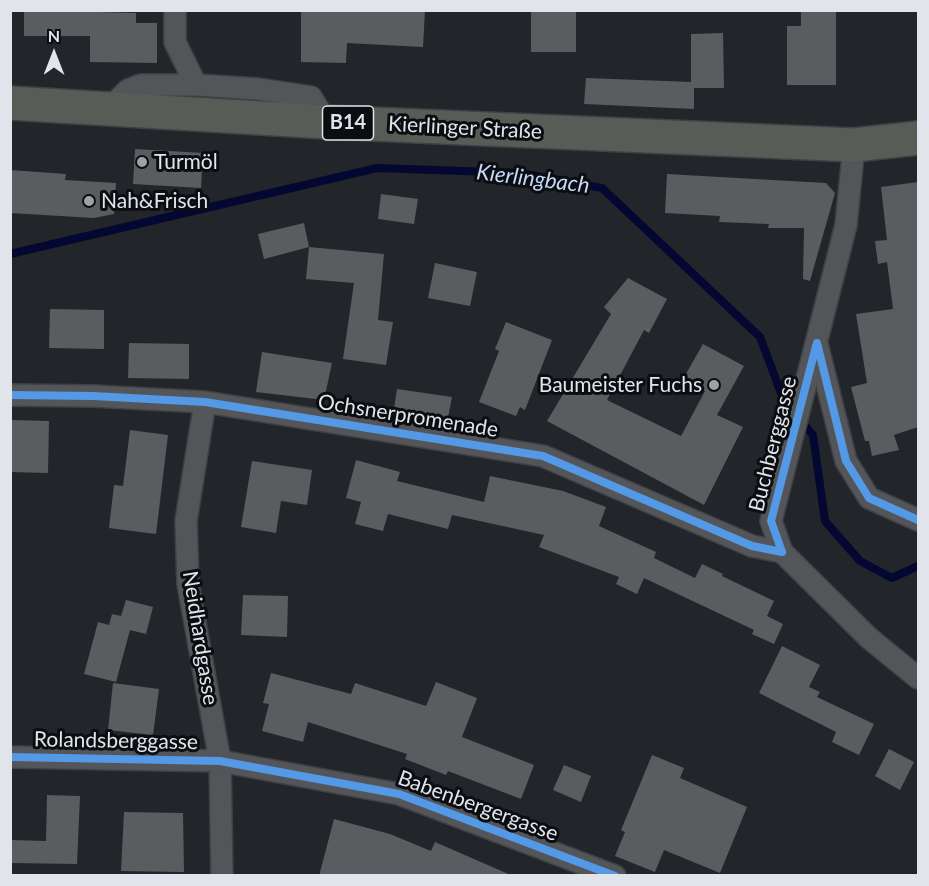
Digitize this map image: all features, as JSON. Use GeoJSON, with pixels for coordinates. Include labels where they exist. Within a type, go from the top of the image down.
{"type":"FeatureCollection","features":[{"type":"Feature","properties":{"kind":"main road","name":"Kierlinger Straße"},"geometry":{"type":"LineString","coordinates":[[10,103],[326,122],[854,145],[918,138]]}},
{"type":"Feature","properties":{"kind":"street"},"geometry":{"type":"LineString","coordinates":[[175,10],[175,42],[196,85]]}},
{"type":"Feature","properties":{"kind":"street"},"geometry":{"type":"LineString","coordinates":[[109,109],[128,90],[141,85],[196,85],[258,89],[310,97],[326,122]]}},
{"type":"Feature","properties":{"kind":"street","name":"Buchberggasse"},"geometry":{"type":"LineString","coordinates":[[854,145],[846,225],[771,521],[782,552],[869,638],[918,678]]}},
{"type":"Feature","properties":{"kind":"street"},"geometry":{"type":"LineString","coordinates":[[817,343],[846,461],[869,498],[918,520]]}},
{"type":"Feature","properties":{"kind":"street","name":"Ochsnerpromenade"},"geometry":{"type":"LineString","coordinates":[[10,395],[93,396],[205,402],[543,456],[752,546],[782,552]]}},
{"type":"Feature","properties":{"kind":"street","name":"Neidhardgasse"},"geometry":{"type":"LineString","coordinates":[[205,402],[186,521],[188,584],[220,761],[222,876]]}},
{"type":"Feature","properties":{"kind":"street","name":"Rolandsberggasse"},"geometry":{"type":"LineString","coordinates":[[10,757],[220,761]]}},
{"type":"Feature","properties":{"kind":"street","name":"Babenbergergasse"},"geometry":{"type":"LineString","coordinates":[[220,761],[399,795],[615,876]]}},
{"type":"Feature","properties":{"kind":"building"},"geometry":{"type":"Polygon","coordinates":[[[24,10],[136,13],[136,23],[157,23],[157,63],[90,62],[90,36],[24,36],[24,10]]]}},
{"type":"Feature","properties":{"kind":"building"},"geometry":{"type":"Polygon","coordinates":[[[301,10],[425,10],[423,47],[347,43],[346,63],[301,62],[301,10]]]}},
{"type":"Feature","properties":{"kind":"building"},"geometry":{"type":"Polygon","coordinates":[[[531,10],[576,10],[576,52],[531,52],[531,10]]]}},
{"type":"Feature","properties":{"kind":"building"},"geometry":{"type":"Polygon","coordinates":[[[801,10],[836,10],[836,85],[787,85],[787,26],[801,26],[801,10]]]}},
{"type":"Feature","properties":{"kind":"building"},"geometry":{"type":"Polygon","coordinates":[[[723,33],[724,88],[694,88],[694,109],[584,104],[586,78],[691,82],[691,34],[723,33]]]}},
{"type":"Feature","properties":{"kind":"building"},"geometry":{"type":"Polygon","coordinates":[[[135,149],[203,153],[201,188],[133,184],[135,149]]]}},
{"type":"Feature","properties":{"kind":"building"},"geometry":{"type":"Polygon","coordinates":[[[10,170],[66,174],[65,180],[116,183],[114,214],[94,218],[10,213],[10,170]]]}},
{"type":"Feature","properties":{"kind":"building"},"geometry":{"type":"Polygon","coordinates":[[[667,174],[826,183],[835,193],[810,281],[803,279],[804,228],[768,228],[769,224],[719,222],[720,216],[665,213],[667,174]]]}},
{"type":"Feature","properties":{"kind":"building"},"geometry":{"type":"Polygon","coordinates":[[[918,182],[918,427],[894,435],[899,450],[872,456],[869,441],[865,441],[851,387],[867,383],[856,314],[893,309],[887,262],[878,264],[875,241],[887,240],[881,187],[918,182]]]}},
{"type":"Feature","properties":{"kind":"building"},"geometry":{"type":"Polygon","coordinates":[[[381,194],[418,199],[414,224],[378,219],[381,194]]]}},
{"type":"Feature","properties":{"kind":"building"},"geometry":{"type":"Polygon","coordinates":[[[304,223],[309,247],[264,259],[258,234],[304,223]]]}},
{"type":"Feature","properties":{"kind":"building"},"geometry":{"type":"Polygon","coordinates":[[[309,247],[384,254],[378,320],[393,322],[386,365],[343,359],[354,283],[306,279],[309,247]]]}},
{"type":"Feature","properties":{"kind":"building"},"geometry":{"type":"Polygon","coordinates":[[[435,263],[477,272],[470,306],[428,298],[435,263]]]}},
{"type":"Feature","properties":{"kind":"building"},"geometry":{"type":"Polygon","coordinates":[[[628,278],[667,299],[649,333],[644,330],[607,400],[681,436],[705,391],[683,379],[703,344],[744,366],[717,415],[743,427],[704,505],[547,421],[611,314],[604,307],[628,278]]]}},
{"type":"Feature","properties":{"kind":"building"},"geometry":{"type":"Polygon","coordinates":[[[50,309],[104,310],[104,349],[49,348],[50,309]]]}},
{"type":"Feature","properties":{"kind":"building"},"geometry":{"type":"Polygon","coordinates":[[[506,322],[552,340],[525,410],[520,407],[516,416],[479,402],[499,351],[495,349],[506,322]]]}},
{"type":"Feature","properties":{"kind":"building"},"geometry":{"type":"Polygon","coordinates":[[[129,343],[189,344],[189,379],[128,378],[129,343]]]}},
{"type":"Feature","properties":{"kind":"building"},"geometry":{"type":"Polygon","coordinates":[[[262,352],[332,363],[324,400],[256,392],[262,352]]]}},
{"type":"Feature","properties":{"kind":"building"},"geometry":{"type":"Polygon","coordinates":[[[397,389],[452,397],[447,423],[393,415],[397,389]]]}},
{"type":"Feature","properties":{"kind":"building"},"geometry":{"type":"Polygon","coordinates":[[[10,420],[49,421],[48,473],[10,472],[10,420]]]}},
{"type":"Feature","properties":{"kind":"building"},"geometry":{"type":"Polygon","coordinates":[[[130,430],[168,435],[156,534],[109,528],[114,485],[123,486],[130,430]]]}},
{"type":"Feature","properties":{"kind":"building"},"geometry":{"type":"Polygon","coordinates":[[[356,460],[400,472],[397,481],[484,502],[490,476],[563,491],[606,507],[599,526],[656,552],[654,558],[695,578],[702,564],[774,601],[767,616],[783,624],[774,644],[752,634],[754,630],[644,578],[637,594],[616,584],[619,577],[539,547],[544,535],[452,515],[448,529],[388,514],[383,531],[355,524],[361,502],[346,498],[356,460]]]}},
{"type":"Feature","properties":{"kind":"building"},"geometry":{"type":"Polygon","coordinates":[[[252,461],[312,470],[307,505],[281,501],[276,533],[241,527],[252,461]]]}},
{"type":"Feature","properties":{"kind":"building"},"geometry":{"type":"Polygon","coordinates":[[[243,595],[288,596],[287,637],[241,635],[243,595]]]}},
{"type":"Feature","properties":{"kind":"building"},"geometry":{"type":"Polygon","coordinates":[[[126,600],[153,607],[146,634],[130,630],[116,682],[84,674],[98,622],[109,625],[112,614],[121,616],[126,600]]]}},
{"type":"Feature","properties":{"kind":"building"},"geometry":{"type":"Polygon","coordinates":[[[782,646],[820,665],[809,687],[820,692],[817,697],[874,724],[859,755],[832,742],[836,732],[759,693],[782,646]]]}},
{"type":"Feature","properties":{"kind":"building"},"geometry":{"type":"Polygon","coordinates":[[[271,673],[351,694],[355,683],[426,706],[436,682],[477,698],[462,737],[534,765],[521,799],[448,771],[446,775],[405,759],[407,754],[308,722],[303,742],[262,731],[269,704],[263,703],[271,673]]]}},
{"type":"Feature","properties":{"kind":"building"},"geometry":{"type":"Polygon","coordinates":[[[113,683],[159,689],[153,735],[108,730],[113,683]]]}},
{"type":"Feature","properties":{"kind":"building"},"geometry":{"type":"Polygon","coordinates":[[[889,749],[914,762],[900,790],[875,776],[889,749]]]}},
{"type":"Feature","properties":{"kind":"building"},"geometry":{"type":"Polygon","coordinates":[[[652,755],[684,768],[680,778],[747,807],[720,873],[664,850],[655,872],[615,856],[625,832],[621,830],[652,755]]]}},
{"type":"Feature","properties":{"kind":"building"},"geometry":{"type":"Polygon","coordinates":[[[564,765],[591,776],[581,802],[553,790],[564,765]]]}},
{"type":"Feature","properties":{"kind":"building"},"geometry":{"type":"Polygon","coordinates":[[[47,795],[80,796],[77,864],[10,863],[10,840],[46,841],[47,795]]]}},
{"type":"Feature","properties":{"kind":"building"},"geometry":{"type":"Polygon","coordinates":[[[124,812],[183,813],[184,872],[121,871],[124,812]]]}},
{"type":"Feature","properties":{"kind":"building"},"geometry":{"type":"Polygon","coordinates":[[[334,819],[390,834],[431,851],[435,842],[513,876],[319,876],[334,819]]]}},
{"type":"Feature","properties":{"kind":"waterway","name":"Kierlingbach"},"geometry":{"type":"LineString","coordinates":[[10,254],[377,168],[520,173],[602,188],[760,337],[784,401],[813,435],[825,521],[860,561],[892,578],[918,566]]}},
{"type":"Feature","properties":{"kind":"cycle path"},"geometry":{"type":"LineString","coordinates":[[817,343],[846,461],[869,498],[918,520]]}},
{"type":"Feature","properties":{"kind":"cycle path"},"geometry":{"type":"LineString","coordinates":[[782,552],[771,521],[816,346]]}},
{"type":"Feature","properties":{"kind":"cycle path"},"geometry":{"type":"LineString","coordinates":[[10,395],[93,396],[205,402],[543,456],[752,546],[782,552]]}},
{"type":"Feature","properties":{"kind":"cycle path"},"geometry":{"type":"LineString","coordinates":[[10,757],[220,761],[399,794],[615,876]]}},
{"type":"Feature","properties":{"kind":"place","name":"Turmöl"},"geometry":{"type":"Point","coordinates":[142,162]}},
{"type":"Feature","properties":{"kind":"place","name":"Nah&Frisch"},"geometry":{"type":"Point","coordinates":[89,201]}},
{"type":"Feature","properties":{"kind":"place","name":"Baumeister Fuchs"},"geometry":{"type":"Point","coordinates":[714,385]}}]}
